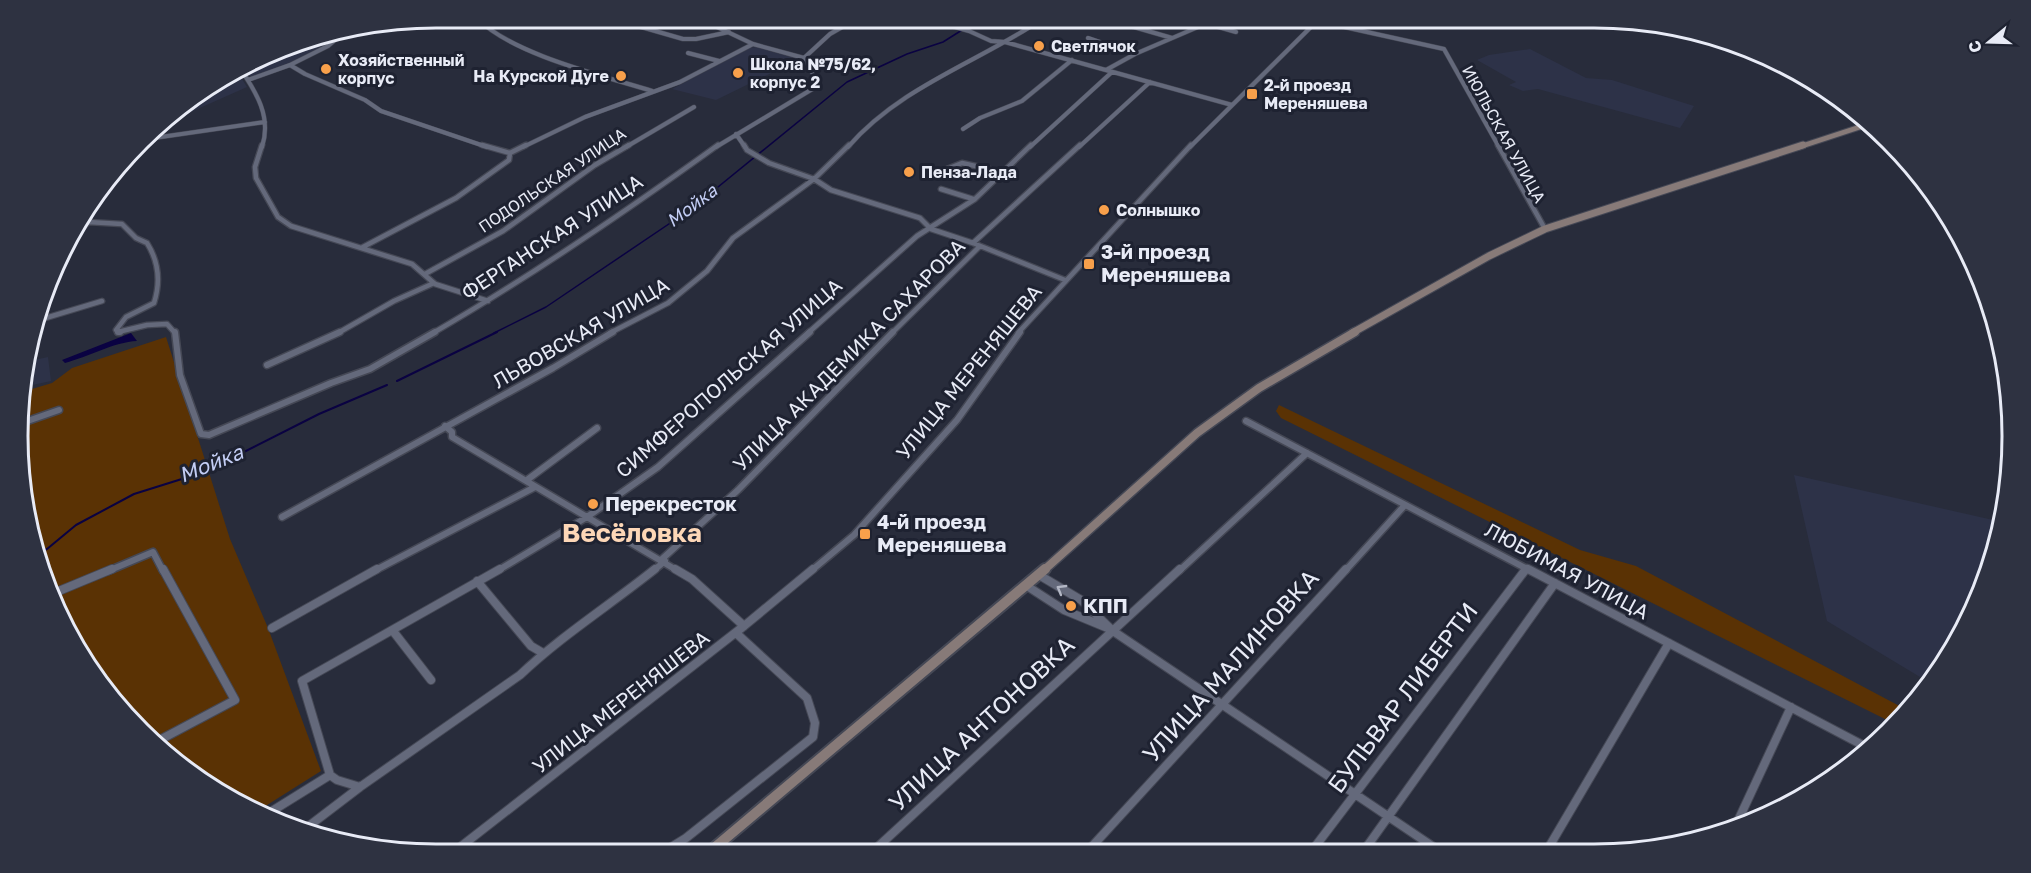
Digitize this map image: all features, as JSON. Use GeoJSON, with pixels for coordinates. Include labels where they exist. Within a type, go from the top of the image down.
{"type":"FeatureCollection","features":[{"type":"Feature","properties":{"kind":"street"},"geometry":{"type":"LineString","coordinates":[[486,28],[496,35],[533,50],[653,91]]}},
{"type":"Feature","properties":{"kind":"street"},"geometry":{"type":"LineString","coordinates":[[645,28],[683,39],[700,39],[729,32]]}},
{"type":"Feature","properties":{"kind":"street"},"geometry":{"type":"LineString","coordinates":[[720,28],[753,44],[804,58],[841,28]]}},
{"type":"Feature","properties":{"kind":"street"},"geometry":{"type":"LineString","coordinates":[[959,28],[991,41],[1005,42],[1232,105]]}},
{"type":"Feature","properties":{"kind":"street","name":"ЛЬВОВСКАЯ УЛИЦА"},"geometry":{"type":"LineString","coordinates":[[282,517],[668,303],[707,272],[733,238],[814,179],[838,158],[858,135],[913,91],[1028,28]]}},
{"type":"Feature","properties":{"kind":"street"},"geometry":{"type":"LineString","coordinates":[[1137,28],[1172,38]]}},
{"type":"Feature","properties":{"kind":"street","name":"СИМФЕРОПОЛЬСКАЯ УЛИЦА"},"geometry":{"type":"LineString","coordinates":[[330,775],[302,681],[393,631],[587,517],[658,467],[916,236],[961,210],[997,180],[1002,172],[1109,71],[1135,54],[1194,28]]}},
{"type":"Feature","properties":{"kind":"street"},"geometry":{"type":"LineString","coordinates":[[1222,28],[1236,32]]}},
{"type":"Feature","properties":{"kind":"street","name":"УЛИЦА МЕРЕНЯШЕВА"},"geometry":{"type":"LineString","coordinates":[[464,844],[744,627],[830,556],[870,517],[957,420],[1015,337],[1065,280],[1158,183],[1204,131],[1311,28]]}},
{"type":"Feature","properties":{"kind":"street","name":"ИЮЛЬСКАЯ УЛИЦА"},"geometry":{"type":"LineString","coordinates":[[1353,28],[1444,49],[1545,229]]}},
{"type":"Feature","properties":{"kind":"street"},"geometry":{"type":"LineString","coordinates":[[1088,38],[1135,54]]}},
{"type":"Feature","properties":{"kind":"street"},"geometry":{"type":"LineString","coordinates":[[248,80],[290,65],[333,41]]}},
{"type":"Feature","properties":{"kind":"street","name":"ПОДОЛЬСКАЯ УЛИЦА"},"geometry":{"type":"LineString","coordinates":[[363,247],[456,198],[509,160],[510,153],[585,117],[680,82],[753,44]]}},
{"type":"Feature","properties":{"kind":"street"},"geometry":{"type":"LineString","coordinates":[[688,53],[720,61]]}},
{"type":"Feature","properties":{"kind":"street","name":"ФЕРГАНСКАЯ УЛИЦА"},"geometry":{"type":"LineString","coordinates":[[89,222],[122,224],[140,243],[147,243],[155,254],[160,287],[154,303],[126,317],[116,330],[118,332],[147,325],[166,324],[175,332],[180,375],[201,434],[205,435],[370,369],[488,301],[610,222],[736,134],[814,88],[816,79],[804,58]]}},
{"type":"Feature","properties":{"kind":"street"},"geometry":{"type":"LineString","coordinates":[[963,129],[980,118],[1023,101],[1072,60]]}},
{"type":"Feature","properties":{"kind":"street"},"geometry":{"type":"LineString","coordinates":[[290,65],[305,74],[365,100],[381,111],[470,142],[510,153]]}},
{"type":"Feature","properties":{"kind":"street"},"geometry":{"type":"LineString","coordinates":[[246,76],[265,122],[266,132],[255,171],[257,181],[276,208],[278,217],[291,226],[412,264],[434,283],[488,301]]}},
{"type":"Feature","properties":{"kind":"street","name":"УЛИЦА АКАДЕМИКА САХАРОВА"},"geometry":{"type":"LineString","coordinates":[[311,825],[520,675],[543,653],[605,609],[663,561],[738,490],[976,245],[1150,82]]}},
{"type":"Feature","properties":{"kind":"street","name":"ПОДОЛЬСКАЯ УЛИЦА"},"geometry":{"type":"LineString","coordinates":[[425,274],[503,231],[595,165],[694,106]]}},
{"type":"Feature","properties":{"kind":"street"},"geometry":{"type":"LineString","coordinates":[[159,137],[265,122]]}},
{"type":"Feature","properties":{"kind":"street"},"geometry":{"type":"LineString","coordinates":[[719,844],[1027,586],[1197,433],[1259,388],[1304,360],[1489,256],[1545,229],[1860,127]]}},
{"type":"Feature","properties":{"kind":"street"},"geometry":{"type":"LineString","coordinates":[[736,134],[742,145],[754,156],[814,179],[831,190],[920,218],[931,229],[976,245]]}},
{"type":"Feature","properties":{"kind":"street"},"geometry":{"type":"LineString","coordinates":[[947,169],[962,163],[1002,172]]}},
{"type":"Feature","properties":{"kind":"street"},"geometry":{"type":"LineString","coordinates":[[941,189],[973,199]]}},
{"type":"Feature","properties":{"kind":"street","name":"УЛИЦА АКАДЕМИКА САХАРОВА"},"geometry":{"type":"LineString","coordinates":[[976,245],[1065,280]]}},
{"type":"Feature","properties":{"kind":"street"},"geometry":{"type":"LineString","coordinates":[[267,365],[329,338],[394,301],[434,283]]}},
{"type":"Feature","properties":{"kind":"street"},"geometry":{"type":"LineString","coordinates":[[46,318],[102,301]]}},
{"type":"Feature","properties":{"kind":"street"},"geometry":{"type":"LineString","coordinates":[[29,421],[59,410]]}},
{"type":"Feature","properties":{"kind":"street","name":"ЛЮБИМАЯ УЛИЦА"},"geometry":{"type":"LineString","coordinates":[[1246,421],[1862,745]]}},
{"type":"Feature","properties":{"kind":"street"},"geometry":{"type":"LineString","coordinates":[[445,426],[452,432],[453,437],[692,579],[744,627]]}},
{"type":"Feature","properties":{"kind":"street"},"geometry":{"type":"LineString","coordinates":[[527,480],[597,428]]}},
{"type":"Feature","properties":{"kind":"street","name":"УЛИЦА АНТОНОВКА"},"geometry":{"type":"LineString","coordinates":[[881,844],[1307,453]]}},
{"type":"Feature","properties":{"kind":"street"},"geometry":{"type":"LineString","coordinates":[[272,628],[356,580],[535,487]]}},
{"type":"Feature","properties":{"kind":"street","name":"УЛИЦА МАЛИНОВКА"},"geometry":{"type":"LineString","coordinates":[[1094,844],[1405,505]]}},
{"type":"Feature","properties":{"kind":"street"},"geometry":{"type":"LineString","coordinates":[[59,591],[153,552],[234,700],[162,739]]}},
{"type":"Feature","properties":{"kind":"street","name":"БУЛЬВАР ЛИБЕРТИ"},"geometry":{"type":"LineString","coordinates":[[1317,844],[1527,568]]}},
{"type":"Feature","properties":{"kind":"street"},"geometry":{"type":"LineString","coordinates":[[1039,575],[1081,600],[1113,631],[1429,844]]}},
{"type":"Feature","properties":{"kind":"street"},"geometry":{"type":"LineString","coordinates":[[477,581],[531,646],[543,653]]}},
{"type":"Feature","properties":{"kind":"street"},"geometry":{"type":"LineString","coordinates":[[1369,844],[1555,583]]}},
{"type":"Feature","properties":{"kind":"street"},"geometry":{"type":"LineString","coordinates":[[1027,586],[1064,610],[1113,631]]}},
{"type":"Feature","properties":{"kind":"street"},"geometry":{"type":"LineString","coordinates":[[393,631],[431,680]]}},
{"type":"Feature","properties":{"kind":"street"},"geometry":{"type":"LineString","coordinates":[[676,844],[813,737],[815,723],[807,698],[736,633]]}},
{"type":"Feature","properties":{"kind":"street"},"geometry":{"type":"LineString","coordinates":[[1551,844],[1669,643]]}},
{"type":"Feature","properties":{"kind":"street"},"geometry":{"type":"LineString","coordinates":[[1739,818],[1791,707]]}},
{"type":"Feature","properties":{"kind":"street"},"geometry":{"type":"LineString","coordinates":[[274,810],[330,775],[357,790]]}},
{"type":"Feature","properties":{"kind":"shaded area"},"geometry":{"type":"Polygon","coordinates":[[[327,43],[317,52],[251,78],[249,75],[280,60],[327,43]]]}},
{"type":"Feature","properties":{"kind":"shaded area","name":"Школа №75/62, корпус 2"},"geometry":{"type":"Polygon","coordinates":[[[756,47],[796,58],[796,61],[716,100],[672,89],[749,48],[756,47]]]}},
{"type":"Feature","properties":{"kind":"shaded area"},"geometry":{"type":"Polygon","coordinates":[[[1530,49],[1586,78],[1612,80],[1694,106],[1680,128],[1538,89],[1523,91],[1509,85],[1516,82],[1477,60],[1489,55],[1530,49]]]}},
{"type":"Feature","properties":{"kind":"shaded area"},"geometry":{"type":"Polygon","coordinates":[[[241,78],[247,87],[187,113],[241,78]]]}},
{"type":"Feature","properties":{"kind":"shaded area"},"geometry":{"type":"Polygon","coordinates":[[[131,333],[137,341],[119,344],[65,363],[62,360],[131,333]]]}},
{"type":"Feature","properties":{"kind":"shaded area"},"geometry":{"type":"Polygon","coordinates":[[[166,337],[230,539],[268,628],[321,771],[265,806],[210,776],[167,743],[148,725],[130,706],[97,663],[60,593],[50,568],[36,516],[29,463],[29,410],[31,389],[52,383],[72,368],[166,337]]]}},
{"type":"Feature","properties":{"kind":"shaded area"},"geometry":{"type":"Polygon","coordinates":[[[48,357],[51,381],[32,385],[36,360],[48,357]]]}},
{"type":"Feature","properties":{"kind":"shaded area"},"geometry":{"type":"Polygon","coordinates":[[[1279,405],[1580,550],[1636,566],[1900,707],[1887,720],[1281,418],[1276,411],[1279,405]]]}},
{"type":"Feature","properties":{"kind":"shaded area"},"geometry":{"type":"Polygon","coordinates":[[[1794,475],[1994,520],[1981,568],[1971,593],[1948,640],[1923,679],[1827,621],[1794,475]]]}},
{"type":"Feature","properties":{"kind":"waterway","name":"Мойка"},"geometry":{"type":"LineString","coordinates":[[494,333],[546,307],[691,209],[847,82],[907,54],[943,42],[965,28]]}},
{"type":"Feature","properties":{"kind":"waterway","name":"Мойка"},"geometry":{"type":"LineString","coordinates":[[397,381],[497,332]]}},
{"type":"Feature","properties":{"kind":"waterway","name":"Мойка"},"geometry":{"type":"LineString","coordinates":[[44,550],[76,525],[134,494],[185,478],[234,457],[319,414],[387,385]]}},
{"type":"Feature","properties":{"kind":"place","name":"Светлячок"},"geometry":{"type":"Point","coordinates":[1039,46]}},
{"type":"Feature","properties":{"kind":"place","name":"Хозяйственный корпус"},"geometry":{"type":"Point","coordinates":[326,69]}},
{"type":"Feature","properties":{"kind":"place","name":"Школа №75/62, корпус 2"},"geometry":{"type":"Point","coordinates":[738,73]}},
{"type":"Feature","properties":{"kind":"place","name":"На Курской Дуге"},"geometry":{"type":"Point","coordinates":[621,76]}},
{"type":"Feature","properties":{"kind":"place","name":"2-й проезд Мереняшева"},"geometry":{"type":"Point","coordinates":[1252,94]}},
{"type":"Feature","properties":{"kind":"place","name":"Пенза-Лада"},"geometry":{"type":"Point","coordinates":[909,172]}},
{"type":"Feature","properties":{"kind":"place","name":"Солнышко"},"geometry":{"type":"Point","coordinates":[1104,210]}},
{"type":"Feature","properties":{"kind":"place","name":"3-й проезд Мереняшева"},"geometry":{"type":"Point","coordinates":[1089,264]}},
{"type":"Feature","properties":{"kind":"place","name":"Перекресток"},"geometry":{"type":"Point","coordinates":[593,504]}},
{"type":"Feature","properties":{"kind":"place","name":"4-й проезд Мереняшева"},"geometry":{"type":"Point","coordinates":[865,534]}},
{"type":"Feature","properties":{"kind":"place","name":"КПП"},"geometry":{"type":"Point","coordinates":[1071,606]}},
{"type":"Feature","properties":{"kind":"district","name":"Весёловка"},"geometry":{"type":"Point","coordinates":[632,533]}}]}
